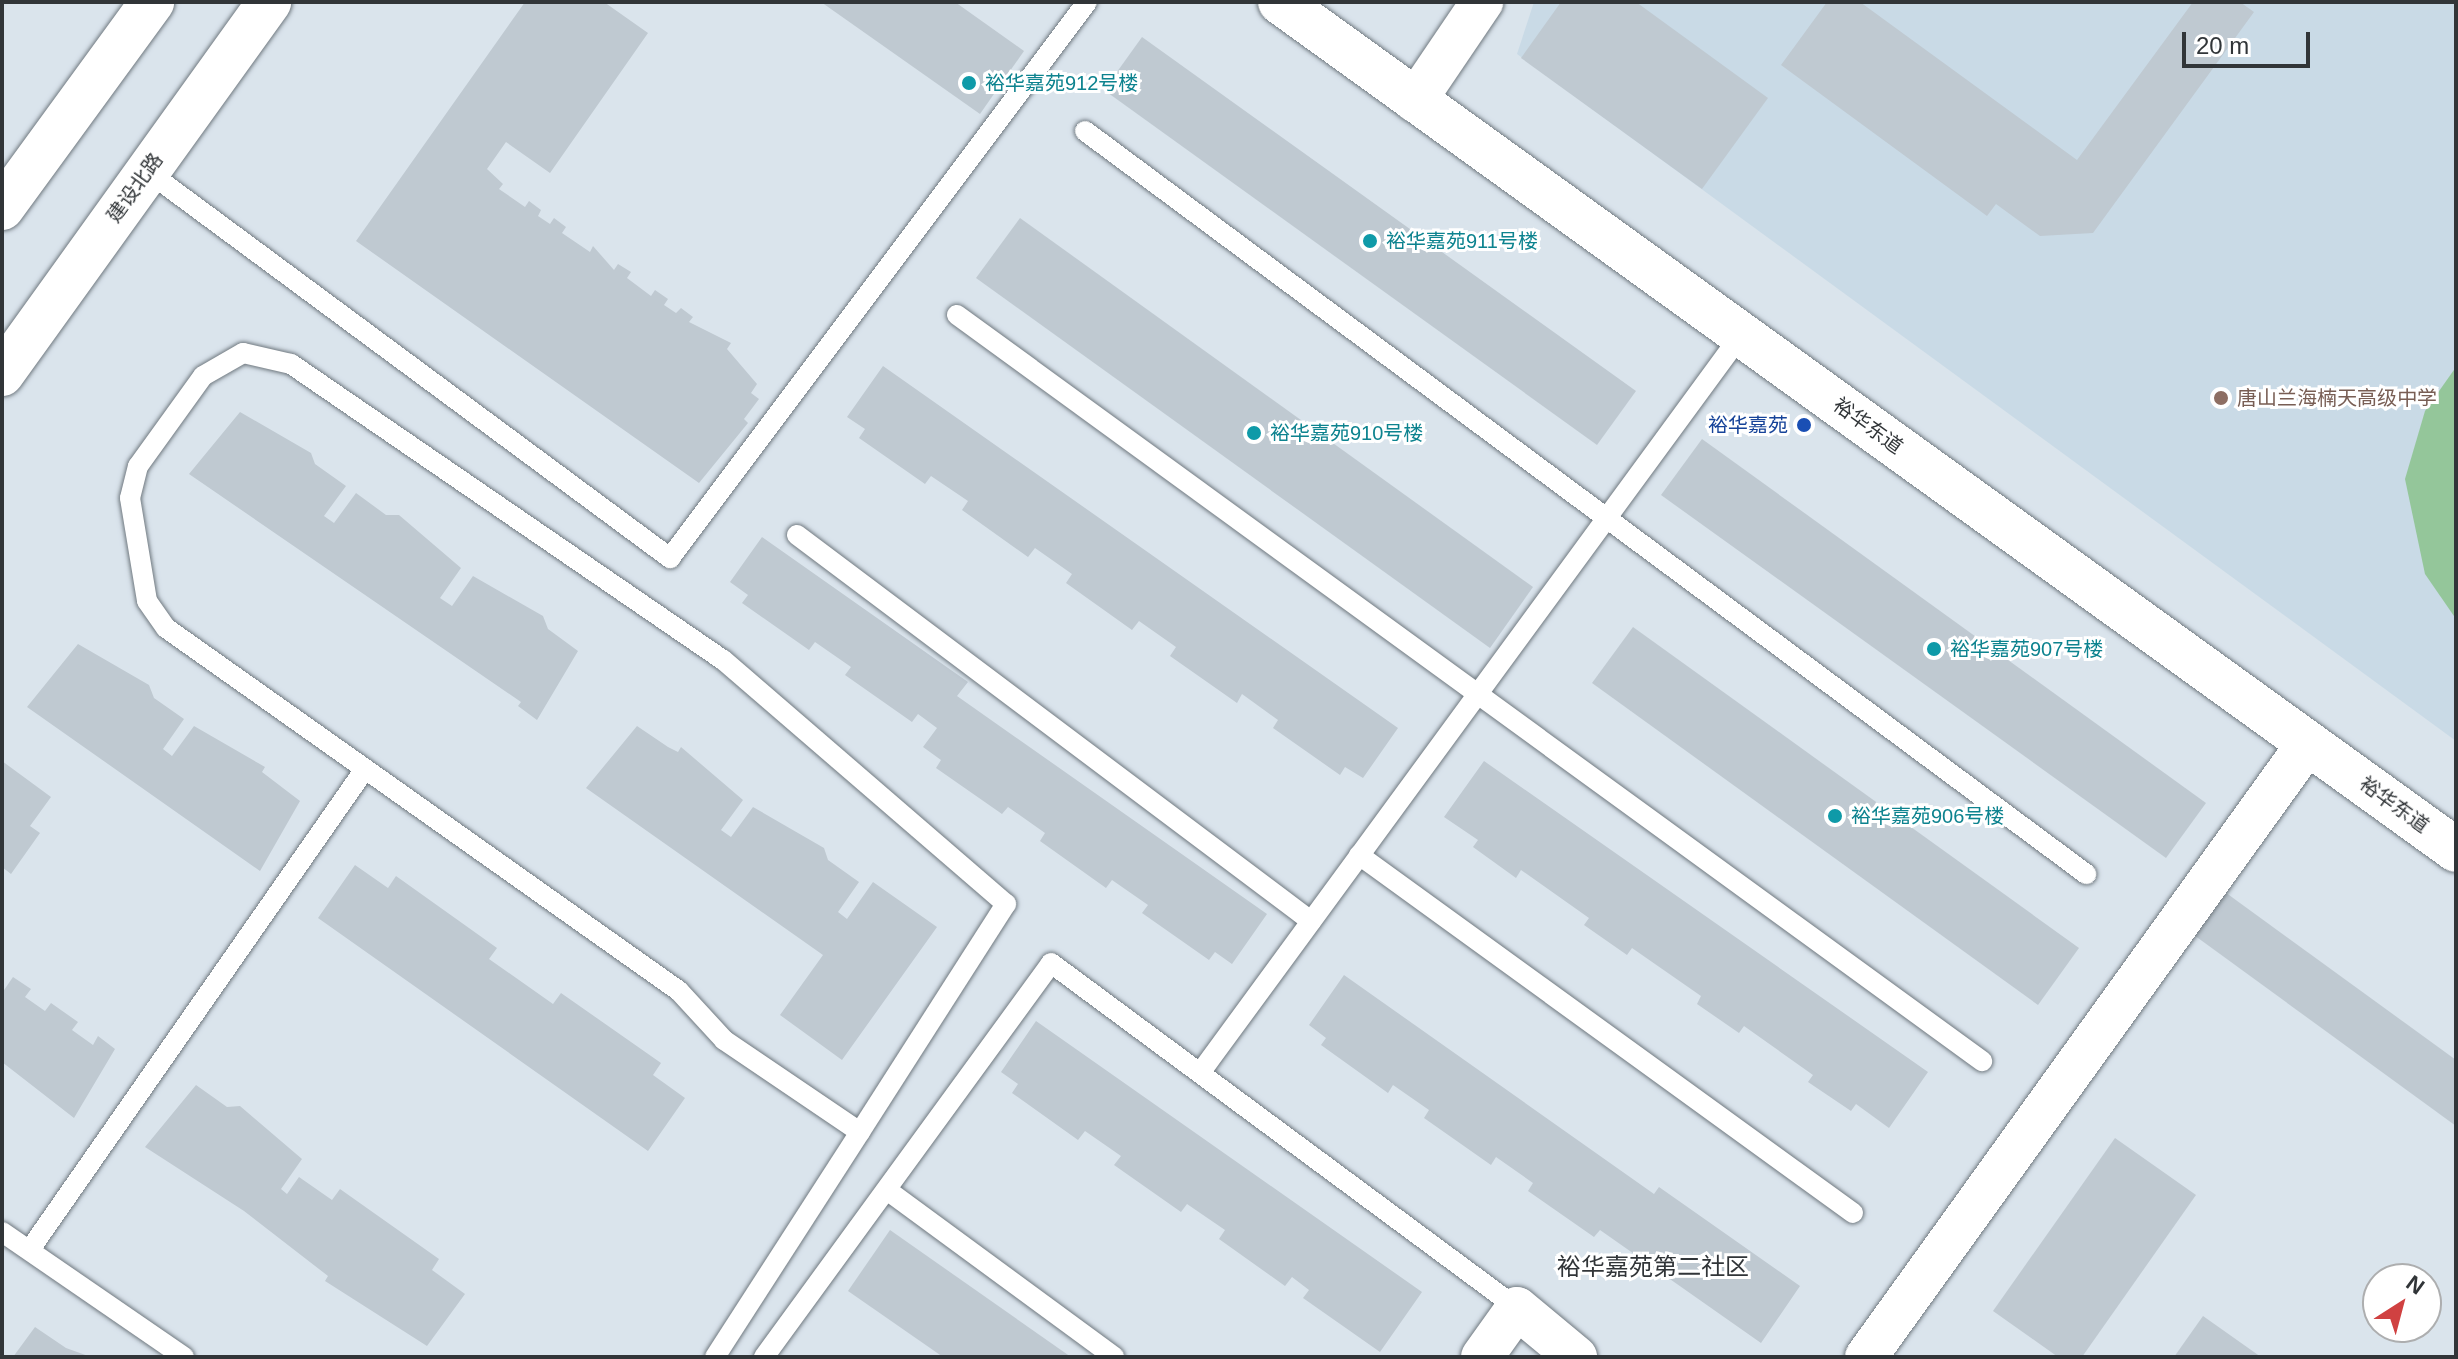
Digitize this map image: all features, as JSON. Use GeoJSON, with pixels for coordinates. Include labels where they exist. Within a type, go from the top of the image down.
{"type":"FeatureCollection","features":[{"type":"Feature","properties":{"kind":"street"},"geometry":{"type":"LineString","coordinates":[[2,208],[152,2]]}},
{"type":"Feature","properties":{"kind":"street","name":"建设北路"},"geometry":{"type":"LineString","coordinates":[[2,374],[269,2]]}},
{"type":"Feature","properties":{"kind":"street","name":"裕华东道"},"geometry":{"type":"LineString","coordinates":[[1280,2],[2456,850]]}},
{"type":"Feature","properties":{"kind":"street"},"geometry":{"type":"LineString","coordinates":[[1415,101],[1482,2]]}},
{"type":"Feature","properties":{"kind":"street"},"geometry":{"type":"LineString","coordinates":[[1866,1357],[2308,743]]}},
{"type":"Feature","properties":{"kind":"street"},"geometry":{"type":"LineString","coordinates":[[1482,1357],[1517,1308],[1576,1357]]}},
{"type":"Feature","properties":{"kind":"lane"},"geometry":{"type":"LineString","coordinates":[[147,171],[670,558],[1087,2]]}},
{"type":"Feature","properties":{"kind":"lane"},"geometry":{"type":"LineString","coordinates":[[1085,131],[2086,874]]}},
{"type":"Feature","properties":{"kind":"lane"},"geometry":{"type":"LineString","coordinates":[[957,315],[1982,1061]]}},
{"type":"Feature","properties":{"kind":"lane"},"geometry":{"type":"LineString","coordinates":[[1200,1073],[1741,335]]}},
{"type":"Feature","properties":{"kind":"lane"},"geometry":{"type":"LineString","coordinates":[[715,1357],[860,1132],[1006,904],[723,660],[291,364],[243,353],[203,376],[138,466],[130,498],[147,601],[166,628],[679,991],[724,1040],[860,1132]]}},
{"type":"Feature","properties":{"kind":"lane"},"geometry":{"type":"LineString","coordinates":[[797,535],[1311,921]]}},
{"type":"Feature","properties":{"kind":"lane"},"geometry":{"type":"LineString","coordinates":[[31,1248],[365,769]]}},
{"type":"Feature","properties":{"kind":"lane"},"geometry":{"type":"LineString","coordinates":[[1359,855],[1853,1213]]}},
{"type":"Feature","properties":{"kind":"lane"},"geometry":{"type":"LineString","coordinates":[[764,1357],[1051,963],[1517,1308]]}},
{"type":"Feature","properties":{"kind":"lane"},"geometry":{"type":"LineString","coordinates":[[887,1190],[1114,1357]]}},
{"type":"Feature","properties":{"kind":"lane"},"geometry":{"type":"LineString","coordinates":[[2,1232],[31,1248],[184,1357]]}},
{"type":"Feature","properties":{"kind":"shaded area","name":"唐山兰海楠天高级中学"},"geometry":{"type":"Polygon","coordinates":[[[1534,2],[2456,2],[2456,741],[1517,54],[1534,2]]]}},
{"type":"Feature","properties":{"kind":"green space"},"geometry":{"type":"Polygon","coordinates":[[[2456,367],[2456,619],[2425,574],[2405,479],[2425,411],[2456,367]]]}},
{"type":"Feature","properties":{"kind":"building"},"geometry":{"type":"Polygon","coordinates":[[[525,2],[604,2],[648,33],[550,173],[506,142],[487,169],[503,184],[499,189],[525,207],[529,201],[541,210],[538,216],[550,224],[554,218],[566,227],[562,233],[590,252],[593,246],[614,270],[618,264],[631,272],[627,278],[651,296],[655,290],[668,299],[664,305],[676,313],[681,308],[693,317],[689,322],[731,343],[727,349],[757,384],[751,393],[759,399],[744,419],[748,423],[699,483],[356,241],[525,2]]]}},
{"type":"Feature","properties":{"kind":"building","name":"裕华嘉苑912号楼"},"geometry":{"type":"Polygon","coordinates":[[[821,2],[955,2],[1024,51],[980,114],[821,2]]]}},
{"type":"Feature","properties":{"kind":"building"},"geometry":{"type":"Polygon","coordinates":[[[1561,2],[1636,2],[1768,98],[1702,189],[1521,58],[1561,2]]]}},
{"type":"Feature","properties":{"kind":"building"},"geometry":{"type":"Polygon","coordinates":[[[1827,2],[1860,2],[2077,160],[2193,2],[2240,2],[2254,12],[2093,233],[2040,236],[1996,204],[1987,216],[1781,65],[1827,2]]]}},
{"type":"Feature","properties":{"kind":"building","name":"裕华嘉苑911号楼"},"geometry":{"type":"Polygon","coordinates":[[[1142,37],[1636,391],[1597,445],[1104,90],[1142,37]]]}},
{"type":"Feature","properties":{"kind":"building","name":"裕华嘉苑910号楼"},"geometry":{"type":"Polygon","coordinates":[[[1020,218],[1533,587],[1490,648],[976,278],[1020,218]]]}},
{"type":"Feature","properties":{"kind":"building"},"geometry":{"type":"Polygon","coordinates":[[[883,366],[1398,728],[1363,778],[1345,767],[1340,775],[1273,728],[1278,720],[1242,694],[1237,703],[1170,656],[1176,647],[1139,621],[1132,630],[1066,583],[1072,574],[1035,548],[1028,557],[962,510],[968,501],[931,476],[925,484],[859,438],[865,429],[847,417],[883,366]]]}},
{"type":"Feature","properties":{"kind":"building"},"geometry":{"type":"Polygon","coordinates":[[[240,412],[311,453],[315,464],[346,486],[324,516],[334,523],[356,493],[386,515],[399,515],[461,568],[440,598],[452,606],[473,576],[543,616],[548,629],[578,651],[537,720],[518,706],[521,702],[189,474],[240,412]]]}},
{"type":"Feature","properties":{"kind":"building","name":"裕华嘉苑907号楼"},"geometry":{"type":"Polygon","coordinates":[[[1702,439],[2206,803],[2166,858],[1661,495],[1702,439]]]}},
{"type":"Feature","properties":{"kind":"building"},"geometry":{"type":"Polygon","coordinates":[[[762,537],[968,682],[957,696],[1267,914],[1232,964],[1215,952],[1209,960],[1142,913],[1148,905],[1112,880],[1106,888],[1040,841],[1045,833],[1008,807],[1002,814],[936,768],[941,760],[923,747],[937,728],[918,714],[912,722],[845,675],[851,667],[815,642],[809,650],[742,603],[748,595],[730,582],[762,537]]]}},
{"type":"Feature","properties":{"kind":"building","name":"裕华嘉苑906号楼"},"geometry":{"type":"Polygon","coordinates":[[[1633,627],[2079,948],[2038,1005],[1592,683],[1633,627]]]}},
{"type":"Feature","properties":{"kind":"building"},"geometry":{"type":"Polygon","coordinates":[[[78,644],[149,685],[154,698],[184,719],[163,749],[172,756],[194,726],[265,767],[262,772],[300,801],[260,871],[27,707],[78,644]]]}},
{"type":"Feature","properties":{"kind":"building"},"geometry":{"type":"Polygon","coordinates":[[[637,726],[678,752],[681,747],[743,800],[721,830],[731,837],[753,807],[824,848],[828,860],[859,882],[838,912],[847,919],[873,882],[937,927],[842,1060],[780,1015],[823,955],[586,788],[637,726]]]}},
{"type":"Feature","properties":{"kind":"building"},"geometry":{"type":"Polygon","coordinates":[[[2,761],[51,797],[30,826],[40,833],[11,874],[2,867],[2,761]]]}},
{"type":"Feature","properties":{"kind":"building"},"geometry":{"type":"Polygon","coordinates":[[[1484,761],[1928,1072],[1889,1128],[1856,1104],[1851,1111],[1808,1082],[1813,1075],[1744,1026],[1739,1033],[1697,1004],[1701,996],[1632,948],[1627,955],[1584,925],[1589,918],[1521,870],[1516,878],[1473,847],[1478,840],[1444,817],[1484,761]]]}},
{"type":"Feature","properties":{"kind":"building"},"geometry":{"type":"Polygon","coordinates":[[[355,865],[388,888],[396,876],[497,948],[489,959],[553,1004],[561,993],[661,1063],[653,1075],[685,1098],[648,1151],[318,918],[355,865]]]}},
{"type":"Feature","properties":{"kind":"building"},"geometry":{"type":"Polygon","coordinates":[[[2218,887],[2456,1060],[2456,1126],[2187,930],[2218,887]]]}},
{"type":"Feature","properties":{"kind":"building"},"geometry":{"type":"Polygon","coordinates":[[[1344,975],[1654,1194],[1659,1187],[1800,1286],[1761,1343],[1600,1230],[1594,1237],[1528,1191],[1533,1183],[1496,1157],[1491,1165],[1424,1118],[1429,1110],[1393,1085],[1388,1093],[1321,1045],[1326,1038],[1309,1025],[1344,975]]]}},
{"type":"Feature","properties":{"kind":"building"},"geometry":{"type":"Polygon","coordinates":[[[13,977],[31,989],[25,997],[45,1011],[51,1003],[78,1022],[72,1030],[93,1045],[98,1036],[115,1049],[74,1118],[2,1062],[2,993],[13,977]]]}},
{"type":"Feature","properties":{"kind":"building"},"geometry":{"type":"Polygon","coordinates":[[[1036,1021],[1422,1292],[1380,1352],[1303,1298],[1309,1290],[1292,1277],[1285,1286],[1219,1239],[1225,1230],[1187,1204],[1181,1212],[1114,1165],[1121,1156],[1085,1131],[1078,1140],[1012,1093],[1018,1084],[1001,1072],[1036,1021]]]}},
{"type":"Feature","properties":{"kind":"building"},"geometry":{"type":"Polygon","coordinates":[[[196,1085],[227,1107],[240,1106],[302,1159],[281,1189],[287,1194],[299,1177],[332,1200],[340,1189],[439,1259],[432,1270],[465,1294],[427,1346],[325,1281],[328,1276],[244,1211],[145,1147],[196,1085]]]}},
{"type":"Feature","properties":{"kind":"building"},"geometry":{"type":"Polygon","coordinates":[[[2115,1138],[2196,1195],[2082,1357],[2058,1357],[1993,1311],[2115,1138]]]}},
{"type":"Feature","properties":{"kind":"building"},"geometry":{"type":"Polygon","coordinates":[[[890,1230],[1071,1357],[943,1357],[848,1291],[890,1230]]]}},
{"type":"Feature","properties":{"kind":"building"},"geometry":{"type":"Polygon","coordinates":[[[2203,1316],[2261,1357],[2174,1357],[2203,1316]]]}},
{"type":"Feature","properties":{"kind":"building"},"geometry":{"type":"Polygon","coordinates":[[[35,1327],[66,1348],[91,1357],[13,1357],[35,1327]]]}},
{"type":"Feature","properties":{"kind":"place","name":"裕华嘉苑912号楼"},"geometry":{"type":"Point","coordinates":[969,83]}},
{"type":"Feature","properties":{"kind":"place","name":"裕华嘉苑911号楼"},"geometry":{"type":"Point","coordinates":[1370,241]}},
{"type":"Feature","properties":{"kind":"place","name":"唐山兰海楠天高级中学"},"geometry":{"type":"Point","coordinates":[2221,398]}},
{"type":"Feature","properties":{"kind":"place","name":"裕华嘉苑"},"geometry":{"type":"Point","coordinates":[1804,425]}},
{"type":"Feature","properties":{"kind":"place","name":"裕华嘉苑910号楼"},"geometry":{"type":"Point","coordinates":[1254,433]}},
{"type":"Feature","properties":{"kind":"place","name":"裕华嘉苑907号楼"},"geometry":{"type":"Point","coordinates":[1934,649]}},
{"type":"Feature","properties":{"kind":"place","name":"裕华嘉苑906号楼"},"geometry":{"type":"Point","coordinates":[1835,816]}},
{"type":"Feature","properties":{"kind":"district","name":"裕华嘉苑第二社区"},"geometry":{"type":"Point","coordinates":[1653,1267]}}]}
